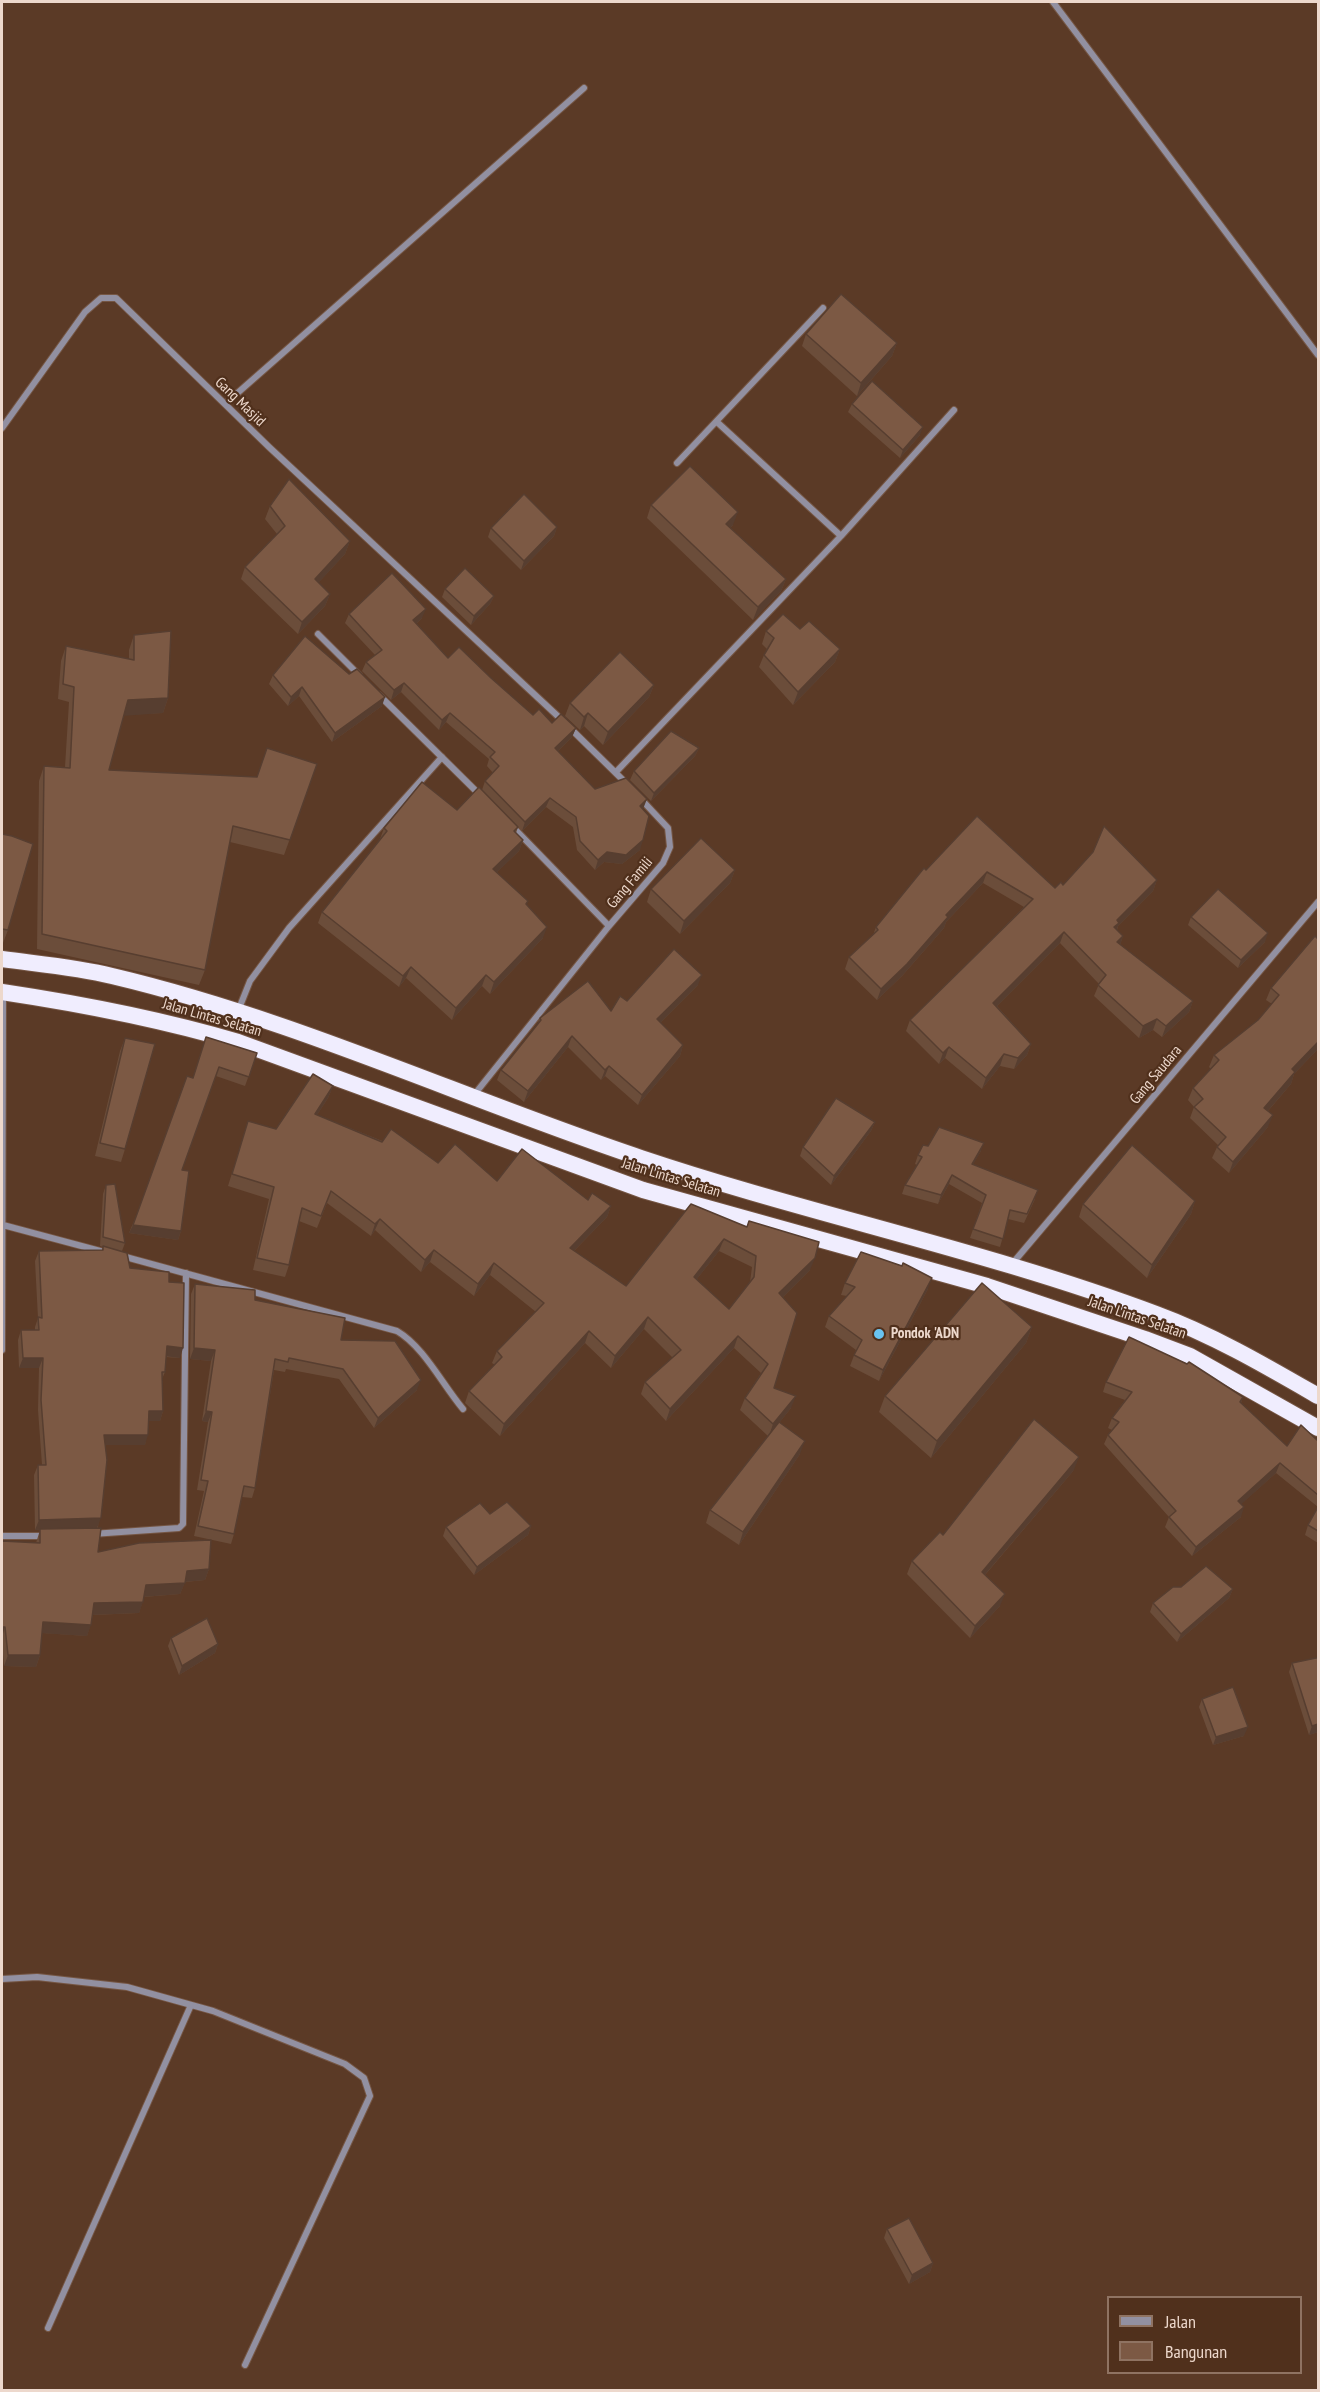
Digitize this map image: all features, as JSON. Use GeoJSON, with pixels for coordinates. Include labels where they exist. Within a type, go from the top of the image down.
{"type":"FeatureCollection","features":[{"type":"Feature","properties":{"kind":"highway","name":"Jalan Lintas Selatan"},"geometry":{"type":"LineString","coordinates":[[2,959],[109,975],[238,1011],[640,1158],[1012,1264],[1160,1315],[1238,1351],[1318,1396]]}},
{"type":"Feature","properties":{"kind":"highway","name":"Jalan Lintas Selatan"},"geometry":{"type":"LineString","coordinates":[[2,992],[110,1009],[238,1042],[643,1190],[987,1286],[1190,1356],[1318,1428]]}},
{"type":"Feature","properties":{"kind":"highway"},"geometry":{"type":"LineString","coordinates":[[756,1222],[765,1195]]}},
{"type":"Feature","properties":{"kind":"street"},"geometry":{"type":"LineString","coordinates":[[1053,2],[1318,356]]}},
{"type":"Feature","properties":{"kind":"street"},"geometry":{"type":"LineString","coordinates":[[225,404],[584,88]]}},
{"type":"Feature","properties":{"kind":"street","name":"Gang Masjid"},"geometry":{"type":"LineString","coordinates":[[2,428],[85,312],[101,298],[116,298],[225,404],[616,772]]}},
{"type":"Feature","properties":{"kind":"street"},"geometry":{"type":"LineString","coordinates":[[677,463],[823,308]]}},
{"type":"Feature","properties":{"kind":"street"},"geometry":{"type":"LineString","coordinates":[[631,788],[616,772],[840,536],[954,410]]}},
{"type":"Feature","properties":{"kind":"street"},"geometry":{"type":"LineString","coordinates":[[717,422],[840,536]]}},
{"type":"Feature","properties":{"kind":"street"},"geometry":{"type":"LineString","coordinates":[[318,634],[367,683]]}},
{"type":"Feature","properties":{"kind":"street"},"geometry":{"type":"LineString","coordinates":[[376,691],[485,800]]}},
{"type":"Feature","properties":{"kind":"street"},"geometry":{"type":"LineString","coordinates":[[238,1011],[250,981],[289,927],[442,757]]}},
{"type":"Feature","properties":{"kind":"street","name":"Gang Famili"},"geometry":{"type":"LineString","coordinates":[[473,1096],[663,862],[670,847],[668,828],[638,796]]}},
{"type":"Feature","properties":{"kind":"street"},"geometry":{"type":"LineString","coordinates":[[507,822],[609,926]]}},
{"type":"Feature","properties":{"kind":"street","name":"Gang Saudara"},"geometry":{"type":"LineString","coordinates":[[1012,1264],[1318,902]]}},
{"type":"Feature","properties":{"kind":"street"},"geometry":{"type":"LineString","coordinates":[[2,992],[2,1350]]}},
{"type":"Feature","properties":{"kind":"street"},"geometry":{"type":"LineString","coordinates":[[3,1225],[396,1331],[414,1344],[463,1409]]}},
{"type":"Feature","properties":{"kind":"street"},"geometry":{"type":"LineString","coordinates":[[79,1535],[179,1528],[183,1524],[186,1273]]}},
{"type":"Feature","properties":{"kind":"street"},"geometry":{"type":"LineString","coordinates":[[2,1536],[57,1536]]}},
{"type":"Feature","properties":{"kind":"street"},"geometry":{"type":"LineString","coordinates":[[2,1979],[37,1977],[128,1987],[213,2011],[345,2064],[364,2078],[370,2096],[245,2365]]}},
{"type":"Feature","properties":{"kind":"street"},"geometry":{"type":"LineString","coordinates":[[48,2328],[191,2005]]}},
{"type":"Feature","properties":{"kind":"building"},"geometry":{"type":"Polygon","coordinates":[[[841,294],[897,343],[861,383],[806,334],[841,294]]]}},
{"type":"Feature","properties":{"kind":"building"},"geometry":{"type":"Polygon","coordinates":[[[872,381],[923,427],[903,450],[852,404],[872,381]]]}},
{"type":"Feature","properties":{"kind":"building"},"geometry":{"type":"Polygon","coordinates":[[[690,466],[738,512],[726,524],[786,579],[758,607],[651,505],[690,466]]]}},
{"type":"Feature","properties":{"kind":"building"},"geometry":{"type":"Polygon","coordinates":[[[289,479],[350,541],[315,579],[330,594],[302,622],[245,567],[285,526],[270,506],[289,479]]]}},
{"type":"Feature","properties":{"kind":"building"},"geometry":{"type":"Polygon","coordinates":[[[524,494],[557,527],[524,561],[491,528],[524,494]]]}},
{"type":"Feature","properties":{"kind":"building"},"geometry":{"type":"Polygon","coordinates":[[[465,568],[494,596],[474,616],[445,589],[465,568]]]}},
{"type":"Feature","properties":{"kind":"building"},"geometry":{"type":"Polygon","coordinates":[[[392,573],[426,609],[413,620],[448,658],[459,647],[533,715],[539,709],[552,723],[561,714],[576,728],[555,748],[595,789],[626,778],[647,799],[640,806],[649,816],[643,840],[626,855],[607,852],[598,860],[580,841],[576,817],[550,798],[525,822],[485,781],[499,766],[490,757],[495,752],[450,713],[442,720],[404,683],[394,690],[366,662],[382,650],[349,614],[392,573]]]}},
{"type":"Feature","properties":{"kind":"building"},"geometry":{"type":"Polygon","coordinates":[[[783,614],[800,629],[809,621],[840,649],[798,692],[764,655],[774,638],[766,631],[783,614]]]}},
{"type":"Feature","properties":{"kind":"building"},"geometry":{"type":"Polygon","coordinates":[[[171,631],[168,698],[128,700],[109,770],[257,777],[267,748],[317,764],[290,840],[233,826],[205,970],[42,934],[44,766],[70,768],[74,687],[63,684],[66,646],[134,660],[134,635],[171,631]]]}},
{"type":"Feature","properties":{"kind":"building"},"geometry":{"type":"Polygon","coordinates":[[[305,636],[349,674],[357,669],[385,697],[335,733],[302,687],[291,697],[273,675],[305,636]]]}},
{"type":"Feature","properties":{"kind":"building"},"geometry":{"type":"Polygon","coordinates":[[[620,652],[654,685],[608,732],[588,713],[584,717],[570,703],[620,652]]]}},
{"type":"Feature","properties":{"kind":"building"},"geometry":{"type":"Polygon","coordinates":[[[671,731],[699,748],[654,793],[634,771],[671,731]]]}},
{"type":"Feature","properties":{"kind":"building"},"geometry":{"type":"Polygon","coordinates":[[[422,782],[457,810],[479,787],[518,827],[514,831],[523,840],[493,869],[528,901],[526,904],[547,927],[494,982],[486,975],[456,1008],[411,967],[403,976],[322,912],[387,831],[384,828],[422,782]]]}},
{"type":"Feature","properties":{"kind":"building"},"geometry":{"type":"Polygon","coordinates":[[[977,816],[1055,888],[1061,882],[1063,885],[1093,852],[1104,826],[1157,880],[1117,920],[1119,923],[1114,927],[1123,936],[1117,942],[1193,1001],[1166,1026],[1157,1019],[1143,1026],[1098,985],[1106,975],[1064,932],[993,1003],[1031,1044],[1018,1058],[1004,1054],[986,1078],[949,1047],[943,1053],[910,1020],[1033,899],[987,872],[946,915],[948,917],[907,964],[881,989],[849,957],[878,930],[876,927],[924,868],[926,870],[977,816]]]}},
{"type":"Feature","properties":{"kind":"building"},"geometry":{"type":"Polygon","coordinates":[[[2,834],[33,844],[8,930],[2,929],[2,834]]]}},
{"type":"Feature","properties":{"kind":"building"},"geometry":{"type":"Polygon","coordinates":[[[701,838],[735,870],[684,921],[651,889],[701,838]]]}},
{"type":"Feature","properties":{"kind":"building"},"geometry":{"type":"Polygon","coordinates":[[[1218,889],[1268,933],[1241,960],[1191,917],[1218,889]]]}},
{"type":"Feature","properties":{"kind":"building"},"geometry":{"type":"Polygon","coordinates":[[[1315,936],[1318,939],[1318,1042],[1292,1069],[1295,1072],[1264,1108],[1273,1115],[1233,1162],[1217,1147],[1226,1137],[1194,1107],[1203,1099],[1193,1088],[1219,1060],[1214,1055],[1258,1020],[1279,995],[1271,988],[1315,936]]]}},
{"type":"Feature","properties":{"kind":"building"},"geometry":{"type":"Polygon","coordinates":[[[674,949],[702,975],[657,1019],[683,1045],[642,1095],[609,1066],[605,1070],[572,1036],[528,1091],[501,1070],[541,1020],[540,1018],[588,981],[611,1011],[620,996],[627,1001],[674,949]]]}},
{"type":"Feature","properties":{"kind":"building"},"geometry":{"type":"Polygon","coordinates":[[[206,1037],[257,1053],[249,1077],[219,1067],[182,1170],[189,1171],[181,1231],[133,1225],[187,1076],[193,1078],[206,1037]]]}},
{"type":"Feature","properties":{"kind":"building"},"geometry":{"type":"Polygon","coordinates":[[[125,1038],[155,1044],[125,1149],[100,1143],[125,1038]]]}},
{"type":"Feature","properties":{"kind":"building"},"geometry":{"type":"Polygon","coordinates":[[[313,1074],[333,1086],[315,1114],[382,1142],[391,1129],[438,1163],[455,1144],[497,1181],[522,1149],[588,1200],[592,1193],[611,1206],[570,1248],[626,1286],[691,1204],[747,1227],[749,1221],[819,1242],[815,1258],[779,1293],[797,1313],[774,1388],[796,1396],[773,1424],[745,1398],[768,1364],[738,1336],[670,1409],[645,1382],[681,1350],[648,1317],[615,1356],[589,1331],[504,1424],[469,1391],[502,1357],[497,1351],[544,1303],[494,1263],[478,1284],[434,1250],[425,1260],[380,1219],[375,1224],[331,1191],[321,1216],[302,1208],[289,1265],[257,1258],[274,1187],[232,1174],[248,1121],[276,1129],[313,1074]],[[724,1239],[694,1277],[729,1309],[754,1277],[756,1256],[724,1239]]]}},
{"type":"Feature","properties":{"kind":"building"},"geometry":{"type":"Polygon","coordinates":[[[836,1098],[875,1122],[834,1176],[803,1147],[836,1098]]]}},
{"type":"Feature","properties":{"kind":"building"},"geometry":{"type":"Polygon","coordinates":[[[939,1127],[984,1143],[972,1164],[1038,1190],[1027,1214],[1010,1210],[1003,1239],[973,1229],[986,1195],[952,1175],[941,1195],[905,1185],[922,1157],[918,1155],[923,1145],[928,1146],[939,1127]]]}},
{"type":"Feature","properties":{"kind":"building"},"geometry":{"type":"Polygon","coordinates":[[[1132,1145],[1195,1201],[1152,1265],[1083,1204],[1132,1145]]]}},
{"type":"Feature","properties":{"kind":"building"},"geometry":{"type":"Polygon","coordinates":[[[115,1184],[125,1243],[103,1237],[106,1185],[115,1184]]]}},
{"type":"Feature","properties":{"kind":"building"},"geometry":{"type":"Polygon","coordinates":[[[103,1246],[127,1253],[130,1268],[169,1272],[169,1282],[184,1283],[183,1348],[167,1346],[165,1372],[162,1372],[163,1411],[149,1411],[148,1435],[104,1435],[107,1460],[101,1518],[39,1520],[38,1465],[46,1465],[41,1400],[43,1358],[23,1358],[21,1330],[39,1330],[38,1317],[42,1318],[39,1251],[103,1250],[103,1246]]]}},
{"type":"Feature","properties":{"kind":"building"},"geometry":{"type":"Polygon","coordinates":[[[861,1252],[902,1266],[903,1263],[932,1278],[883,1370],[854,1355],[862,1340],[829,1316],[855,1287],[845,1283],[861,1252]]]}},
{"type":"Feature","properties":{"kind":"building"},"geometry":{"type":"Polygon","coordinates":[[[982,1283],[1032,1327],[937,1441],[885,1396],[982,1283]]]}},
{"type":"Feature","properties":{"kind":"building"},"geometry":{"type":"Polygon","coordinates":[[[195,1284],[255,1290],[255,1300],[345,1318],[341,1340],[395,1341],[421,1380],[378,1418],[343,1369],[289,1358],[288,1362],[275,1359],[255,1488],[244,1486],[234,1534],[198,1526],[208,1481],[201,1480],[212,1412],[206,1411],[215,1350],[194,1348],[195,1284]]]}},
{"type":"Feature","properties":{"kind":"building"},"geometry":{"type":"Polygon","coordinates":[[[1129,1337],[1187,1364],[1189,1362],[1243,1397],[1240,1402],[1287,1446],[1301,1425],[1318,1441],[1318,1495],[1280,1463],[1238,1501],[1244,1507],[1196,1547],[1169,1517],[1176,1511],[1108,1435],[1119,1422],[1112,1418],[1132,1392],[1106,1382],[1129,1337]]]}},
{"type":"Feature","properties":{"kind":"building"},"geometry":{"type":"Polygon","coordinates":[[[1034,1419],[1079,1457],[982,1572],[1005,1594],[975,1626],[912,1561],[940,1532],[943,1535],[1034,1419]]]}},
{"type":"Feature","properties":{"kind":"building"},"geometry":{"type":"Polygon","coordinates":[[[779,1422],[805,1441],[743,1532],[710,1510],[779,1422]]]}},
{"type":"Feature","properties":{"kind":"building"},"geometry":{"type":"Polygon","coordinates":[[[507,1502],[531,1526],[477,1567],[446,1527],[480,1503],[490,1514],[507,1502]]]}},
{"type":"Feature","properties":{"kind":"building"},"geometry":{"type":"Polygon","coordinates":[[[1318,1507],[1318,1531],[1308,1525],[1318,1507]]]}},
{"type":"Feature","properties":{"kind":"building"},"geometry":{"type":"Polygon","coordinates":[[[101,1528],[98,1552],[139,1543],[211,1540],[209,1569],[187,1571],[185,1583],[146,1585],[143,1602],[94,1603],[91,1625],[43,1622],[40,1655],[8,1655],[5,1627],[2,1627],[2,1541],[40,1543],[40,1529],[101,1528]]]}},
{"type":"Feature","properties":{"kind":"building"},"geometry":{"type":"Polygon","coordinates":[[[1206,1566],[1233,1589],[1181,1634],[1153,1603],[1173,1587],[1181,1587],[1206,1566]]]}},
{"type":"Feature","properties":{"kind":"building"},"geometry":{"type":"Polygon","coordinates":[[[207,1618],[218,1644],[182,1666],[171,1638],[207,1618]]]}},
{"type":"Feature","properties":{"kind":"building"},"geometry":{"type":"Polygon","coordinates":[[[1318,1658],[1318,1724],[1312,1726],[1292,1663],[1318,1658]]]}},
{"type":"Feature","properties":{"kind":"building"},"geometry":{"type":"Polygon","coordinates":[[[1233,1687],[1248,1727],[1216,1737],[1202,1699],[1233,1687]]]}},
{"type":"Feature","properties":{"kind":"building"},"geometry":{"type":"Polygon","coordinates":[[[909,2218],[933,2263],[912,2275],[887,2229],[909,2218]]]}},
{"type":"Feature","properties":{"kind":"place","name":"Pondok 'ADN"},"geometry":{"type":"Point","coordinates":[879,1334]}}]}
